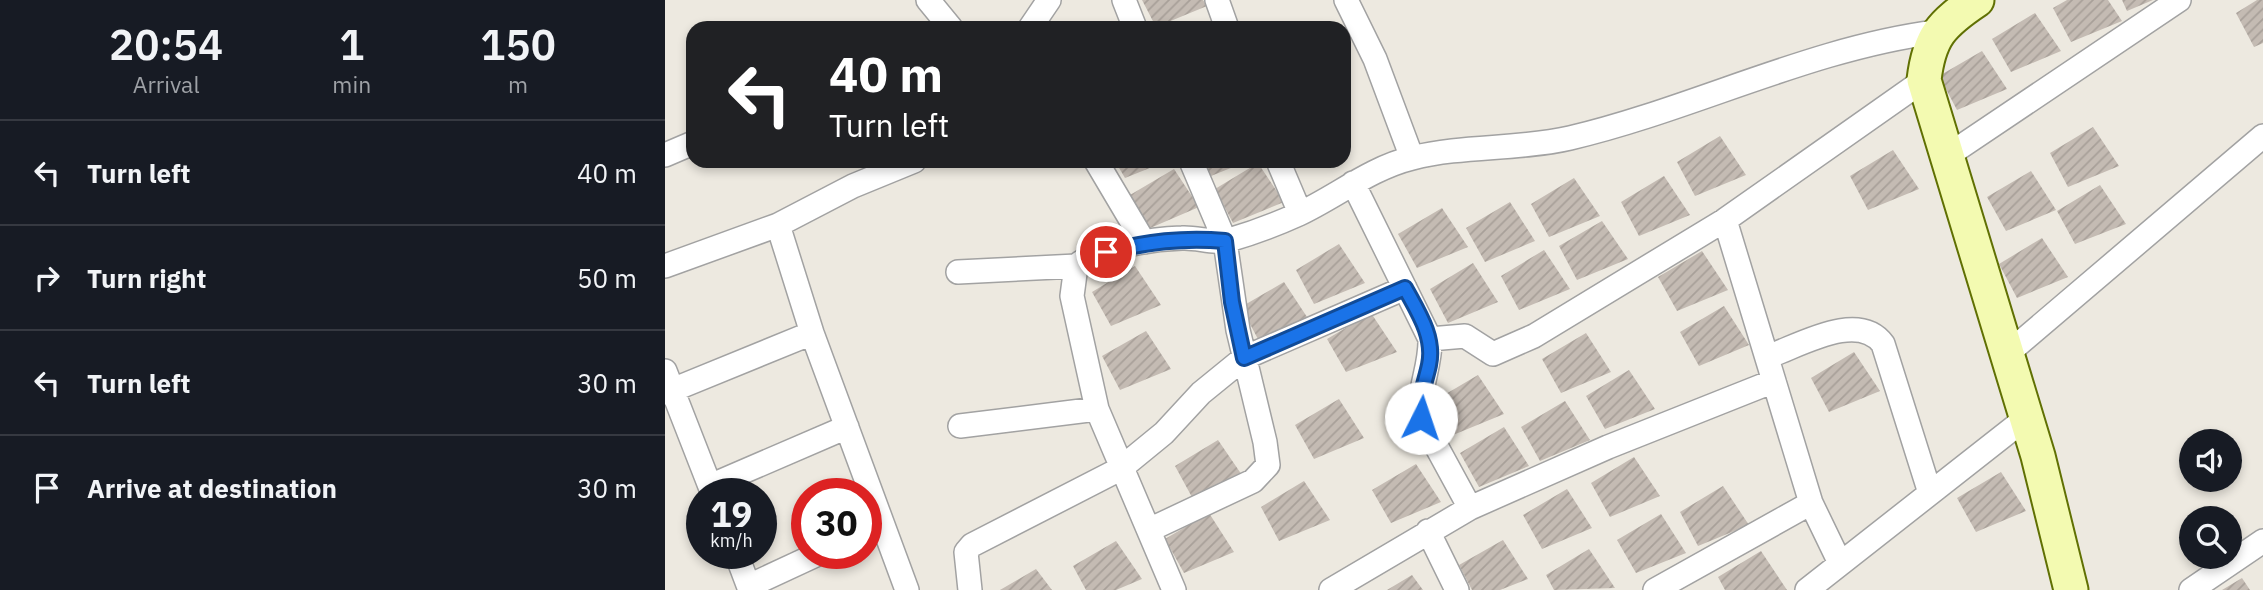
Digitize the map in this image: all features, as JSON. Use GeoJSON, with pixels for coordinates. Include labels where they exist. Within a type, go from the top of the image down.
{"type":"FeatureCollection","features":[{"type":"Feature","properties":{"kind":"street"},"geometry":{"type":"LineString","coordinates":[[928,0],[945,21]]}},
{"type":"Feature","properties":{"kind":"street"},"geometry":{"type":"LineString","coordinates":[[1035,21],[1049,0]]}},
{"type":"Feature","properties":{"kind":"street"},"geometry":{"type":"LineString","coordinates":[[1124,0],[1132,21]]}},
{"type":"Feature","properties":{"kind":"street"},"geometry":{"type":"LineString","coordinates":[[1217,0],[1224,21]]}},
{"type":"Feature","properties":{"kind":"street"},"geometry":{"type":"LineString","coordinates":[[1346,0],[1375,59],[1412,158]]}},
{"type":"Feature","properties":{"kind":"street"},"geometry":{"type":"LineString","coordinates":[[958,272],[1076,265],[1086,257],[1145,242],[1182,238],[1225,241],[1300,213],[1353,183],[1412,158],[1569,138],[1704,99],[1841,51],[1888,38],[1936,32],[1977,0]]}},
{"type":"Feature","properties":{"kind":"street"},"geometry":{"type":"LineString","coordinates":[[1947,156],[2179,0]]}},
{"type":"Feature","properties":{"kind":"street"},"geometry":{"type":"LineString","coordinates":[[1936,32],[1927,57],[1924,80],[2026,418],[2071,590]]}},
{"type":"Feature","properties":{"kind":"street"},"geometry":{"type":"LineString","coordinates":[[1430,339],[1465,336],[1493,354],[1506,350],[1725,220],[1924,80]]}},
{"type":"Feature","properties":{"kind":"street"},"geometry":{"type":"LineString","coordinates":[[2007,354],[2263,136]]}},
{"type":"Feature","properties":{"kind":"street"},"geometry":{"type":"LineString","coordinates":[[665,155],[686,146]]}},
{"type":"Feature","properties":{"kind":"street"},"geometry":{"type":"LineString","coordinates":[[665,267],[778,225],[853,186],[897,168]]}},
{"type":"Feature","properties":{"kind":"street"},"geometry":{"type":"LineString","coordinates":[[1100,168],[1145,242]]}},
{"type":"Feature","properties":{"kind":"street"},"geometry":{"type":"LineString","coordinates":[[1149,530],[1252,481],[1268,465],[1232,302],[1225,241],[1194,168]]}},
{"type":"Feature","properties":{"kind":"street"},"geometry":{"type":"LineString","coordinates":[[1281,168],[1300,213]]}},
{"type":"Feature","properties":{"kind":"street"},"geometry":{"type":"LineString","coordinates":[[1353,183],[1430,339],[1429,363],[1419,404],[1421,418],[1470,508]]}},
{"type":"Feature","properties":{"kind":"street"},"geometry":{"type":"LineString","coordinates":[[1725,220],[1811,503],[1840,562]]}},
{"type":"Feature","properties":{"kind":"street"},"geometry":{"type":"LineString","coordinates":[[778,225],[812,333],[846,427],[860,478]]}},
{"type":"Feature","properties":{"kind":"street"},"geometry":{"type":"LineString","coordinates":[[1076,265],[1072,296],[1097,408],[1120,469],[1174,590]]}},
{"type":"Feature","properties":{"kind":"street"},"geometry":{"type":"LineString","coordinates":[[970,590],[966,552],[972,545],[1120,469],[1164,433],[1201,393],[1244,358],[1405,288]]}},
{"type":"Feature","properties":{"kind":"street"},"geometry":{"type":"LineString","coordinates":[[1767,357],[1844,330],[1865,329],[1876,334],[1883,344],[1930,493]]}},
{"type":"Feature","properties":{"kind":"street"},"geometry":{"type":"LineString","coordinates":[[706,478],[668,385],[812,333]]}},
{"type":"Feature","properties":{"kind":"street"},"geometry":{"type":"LineString","coordinates":[[1331,590],[1470,508],[1608,447],[1774,381]]}},
{"type":"Feature","properties":{"kind":"street"},"geometry":{"type":"LineString","coordinates":[[960,426],[1097,408]]}},
{"type":"Feature","properties":{"kind":"street"},"geometry":{"type":"LineString","coordinates":[[1807,590],[2026,418]]}},
{"type":"Feature","properties":{"kind":"street"},"geometry":{"type":"LineString","coordinates":[[737,478],[846,427]]}},
{"type":"Feature","properties":{"kind":"street"},"geometry":{"type":"LineString","coordinates":[[1655,590],[1811,503]]}},
{"type":"Feature","properties":{"kind":"street"},"geometry":{"type":"LineString","coordinates":[[1428,531],[1457,590]]}},
{"type":"Feature","properties":{"kind":"street"},"geometry":{"type":"LineString","coordinates":[[2191,590],[2263,541]]}},
{"type":"Feature","properties":{"kind":"street"},"geometry":{"type":"LineString","coordinates":[[882,543],[907,590]]}},
{"type":"Feature","properties":{"kind":"street"},"geometry":{"type":"LineString","coordinates":[[742,569],[750,588],[791,568]]}},
{"type":"Feature","properties":{"kind":"building"},"geometry":{"type":"Polygon","coordinates":[[[1142,0],[1203,0],[1207,6],[1171,21],[1153,21],[1142,0]]]}},
{"type":"Feature","properties":{"kind":"building"},"geometry":{"type":"Polygon","coordinates":[[[2067,0],[2108,0],[2122,21],[2071,42],[2053,8],[2067,0]]]}},
{"type":"Feature","properties":{"kind":"building"},"geometry":{"type":"Polygon","coordinates":[[[2122,0],[2153,0],[2127,11],[2122,0]]]}},
{"type":"Feature","properties":{"kind":"building"},"geometry":{"type":"Polygon","coordinates":[[[2257,0],[2263,0],[2263,43],[2254,47],[2236,13],[2257,0]]]}},
{"type":"Feature","properties":{"kind":"building"},"geometry":{"type":"Polygon","coordinates":[[[2035,13],[2061,51],[2011,72],[1992,39],[2035,13]]]}},
{"type":"Feature","properties":{"kind":"building"},"geometry":{"type":"Polygon","coordinates":[[[1982,51],[2007,89],[1957,110],[1939,76],[1982,51]]]}},
{"type":"Feature","properties":{"kind":"building"},"geometry":{"type":"Polygon","coordinates":[[[2093,127],[2119,166],[2068,187],[2050,153],[2093,127]]]}},
{"type":"Feature","properties":{"kind":"building"},"geometry":{"type":"Polygon","coordinates":[[[1720,136],[1746,175],[1695,196],[1677,162],[1720,136]]]}},
{"type":"Feature","properties":{"kind":"building"},"geometry":{"type":"Polygon","coordinates":[[[1893,150],[1919,189],[1868,210],[1850,176],[1893,150]]]}},
{"type":"Feature","properties":{"kind":"building"},"geometry":{"type":"Polygon","coordinates":[[[1119,168],[1150,168],[1125,178],[1119,168]]]}},
{"type":"Feature","properties":{"kind":"building"},"geometry":{"type":"Polygon","coordinates":[[[1207,168],[1231,168],[1211,176],[1207,168]]]}},
{"type":"Feature","properties":{"kind":"building"},"geometry":{"type":"Polygon","coordinates":[[[1250,168],[1261,168],[1284,202],[1233,223],[1215,189],[1250,168]]]}},
{"type":"Feature","properties":{"kind":"building"},"geometry":{"type":"Polygon","coordinates":[[[1174,169],[1199,207],[1148,229],[1130,195],[1174,169]]]}},
{"type":"Feature","properties":{"kind":"building"},"geometry":{"type":"Polygon","coordinates":[[[2031,171],[2056,210],[2006,231],[1987,197],[2031,171]]]}},
{"type":"Feature","properties":{"kind":"building"},"geometry":{"type":"Polygon","coordinates":[[[1664,176],[1690,215],[1639,236],[1621,202],[1664,176]]]}},
{"type":"Feature","properties":{"kind":"building"},"geometry":{"type":"Polygon","coordinates":[[[1574,178],[1600,216],[1549,237],[1531,204],[1574,178]]]}},
{"type":"Feature","properties":{"kind":"building"},"geometry":{"type":"Polygon","coordinates":[[[2100,185],[2126,224],[2075,244],[2057,211],[2100,185]]]}},
{"type":"Feature","properties":{"kind":"building"},"geometry":{"type":"Polygon","coordinates":[[[1510,202],[1535,241],[1485,262],[1466,228],[1510,202]]]}},
{"type":"Feature","properties":{"kind":"building"},"geometry":{"type":"Polygon","coordinates":[[[1442,208],[1468,247],[1417,268],[1398,234],[1442,208]]]}},
{"type":"Feature","properties":{"kind":"building"},"geometry":{"type":"Polygon","coordinates":[[[1602,221],[1628,259],[1577,280],[1559,246],[1602,221]]]}},
{"type":"Feature","properties":{"kind":"building"},"geometry":{"type":"Polygon","coordinates":[[[2042,238],[2068,277],[2017,298],[1999,264],[2042,238]]]}},
{"type":"Feature","properties":{"kind":"building"},"geometry":{"type":"Polygon","coordinates":[[[1339,244],[1365,283],[1314,304],[1296,270],[1339,244]]]}},
{"type":"Feature","properties":{"kind":"building"},"geometry":{"type":"Polygon","coordinates":[[[1544,250],[1570,289],[1519,310],[1501,276],[1544,250]]]}},
{"type":"Feature","properties":{"kind":"building"},"geometry":{"type":"Polygon","coordinates":[[[1702,251],[1728,290],[1677,311],[1658,277],[1702,251]]]}},
{"type":"Feature","properties":{"kind":"building"},"geometry":{"type":"Polygon","coordinates":[[[1473,263],[1498,302],[1448,323],[1430,289],[1473,263]]]}},
{"type":"Feature","properties":{"kind":"building"},"geometry":{"type":"Polygon","coordinates":[[[1135,266],[1161,305],[1111,326],[1092,292],[1135,266]]]}},
{"type":"Feature","properties":{"kind":"building"},"geometry":{"type":"Polygon","coordinates":[[[1284,282],[1309,320],[1259,341],[1241,307],[1284,282]]]}},
{"type":"Feature","properties":{"kind":"building"},"geometry":{"type":"Polygon","coordinates":[[[1724,306],[1749,345],[1699,366],[1680,332],[1724,306]]]}},
{"type":"Feature","properties":{"kind":"building"},"geometry":{"type":"Polygon","coordinates":[[[1371,313],[1397,352],[1346,372],[1327,339],[1371,313]]]}},
{"type":"Feature","properties":{"kind":"building"},"geometry":{"type":"Polygon","coordinates":[[[1146,331],[1171,369],[1120,390],[1102,356],[1146,331]]]}},
{"type":"Feature","properties":{"kind":"building"},"geometry":{"type":"Polygon","coordinates":[[[1586,333],[1611,372],[1561,393],[1542,359],[1586,333]]]}},
{"type":"Feature","properties":{"kind":"building"},"geometry":{"type":"Polygon","coordinates":[[[1854,352],[1880,391],[1829,412],[1811,378],[1854,352]]]}},
{"type":"Feature","properties":{"kind":"building"},"geometry":{"type":"Polygon","coordinates":[[[1629,370],[1655,409],[1605,429],[1586,396],[1629,370]]]}},
{"type":"Feature","properties":{"kind":"building"},"geometry":{"type":"Polygon","coordinates":[[[1478,375],[1504,414],[1453,435],[1434,401],[1478,375]]]}},
{"type":"Feature","properties":{"kind":"building"},"geometry":{"type":"Polygon","coordinates":[[[1339,399],[1364,438],[1314,459],[1295,425],[1339,399]]]}},
{"type":"Feature","properties":{"kind":"building"},"geometry":{"type":"Polygon","coordinates":[[[1565,401],[1590,440],[1540,461],[1521,427],[1565,401]]]}},
{"type":"Feature","properties":{"kind":"building"},"geometry":{"type":"Polygon","coordinates":[[[1504,427],[1529,466],[1479,487],[1460,453],[1504,427]]]}},
{"type":"Feature","properties":{"kind":"building"},"geometry":{"type":"Polygon","coordinates":[[[1218,440],[1244,478],[1193,499],[1175,466],[1218,440]]]}},
{"type":"Feature","properties":{"kind":"building"},"geometry":{"type":"Polygon","coordinates":[[[1634,457],[1660,496],[1610,517],[1591,483],[1634,457]]]}},
{"type":"Feature","properties":{"kind":"building"},"geometry":{"type":"Polygon","coordinates":[[[1416,464],[1441,502],[1391,523],[1372,490],[1416,464]]]}},
{"type":"Feature","properties":{"kind":"building"},"geometry":{"type":"Polygon","coordinates":[[[2001,472],[2026,511],[1976,532],[1957,498],[2001,472]]]}},
{"type":"Feature","properties":{"kind":"building"},"geometry":{"type":"Polygon","coordinates":[[[1304,481],[1330,520],[1279,541],[1261,507],[1304,481]]]}},
{"type":"Feature","properties":{"kind":"building"},"geometry":{"type":"Polygon","coordinates":[[[1723,486],[1749,525],[1698,546],[1680,512],[1723,486]]]}},
{"type":"Feature","properties":{"kind":"building"},"geometry":{"type":"Polygon","coordinates":[[[1567,489],[1592,528],[1542,549],[1523,515],[1567,489]]]}},
{"type":"Feature","properties":{"kind":"building"},"geometry":{"type":"Polygon","coordinates":[[[1209,513],[1234,552],[1184,573],[1165,539],[1209,513]]]}},
{"type":"Feature","properties":{"kind":"building"},"geometry":{"type":"Polygon","coordinates":[[[1661,514],[1686,553],[1636,573],[1617,540],[1661,514]]]}},
{"type":"Feature","properties":{"kind":"building"},"geometry":{"type":"Polygon","coordinates":[[[1503,540],[1528,579],[1500,590],[1472,590],[1459,565],[1503,540]]]}},
{"type":"Feature","properties":{"kind":"building"},"geometry":{"type":"Polygon","coordinates":[[[1116,541],[1142,579],[1116,590],[1086,590],[1073,566],[1116,541]]]}},
{"type":"Feature","properties":{"kind":"building"},"geometry":{"type":"Polygon","coordinates":[[[1589,549],[1615,588],[1554,590],[1546,575],[1589,549]]]}},
{"type":"Feature","properties":{"kind":"building"},"geometry":{"type":"Polygon","coordinates":[[[1761,551],[1787,590],[1725,590],[1718,577],[1761,551]]]}},
{"type":"Feature","properties":{"kind":"building"},"geometry":{"type":"Polygon","coordinates":[[[1036,569],[1052,590],[1000,590],[1036,569]]]}},
{"type":"Feature","properties":{"kind":"building"},"geometry":{"type":"Polygon","coordinates":[[[1412,575],[1423,590],[1387,590],[1412,575]]]}},
{"type":"Feature","properties":{"kind":"building"},"geometry":{"type":"Polygon","coordinates":[[[2242,578],[2250,590],[2222,590],[2242,578]]]}},
{"type":"Feature","properties":{"kind":"route"},"geometry":{"type":"LineString","coordinates":[[1106,252],[1145,242],[1182,238],[1225,241],[1232,302],[1244,358],[1405,288],[1430,339],[1429,363],[1419,404],[1421,418]]}}]}
